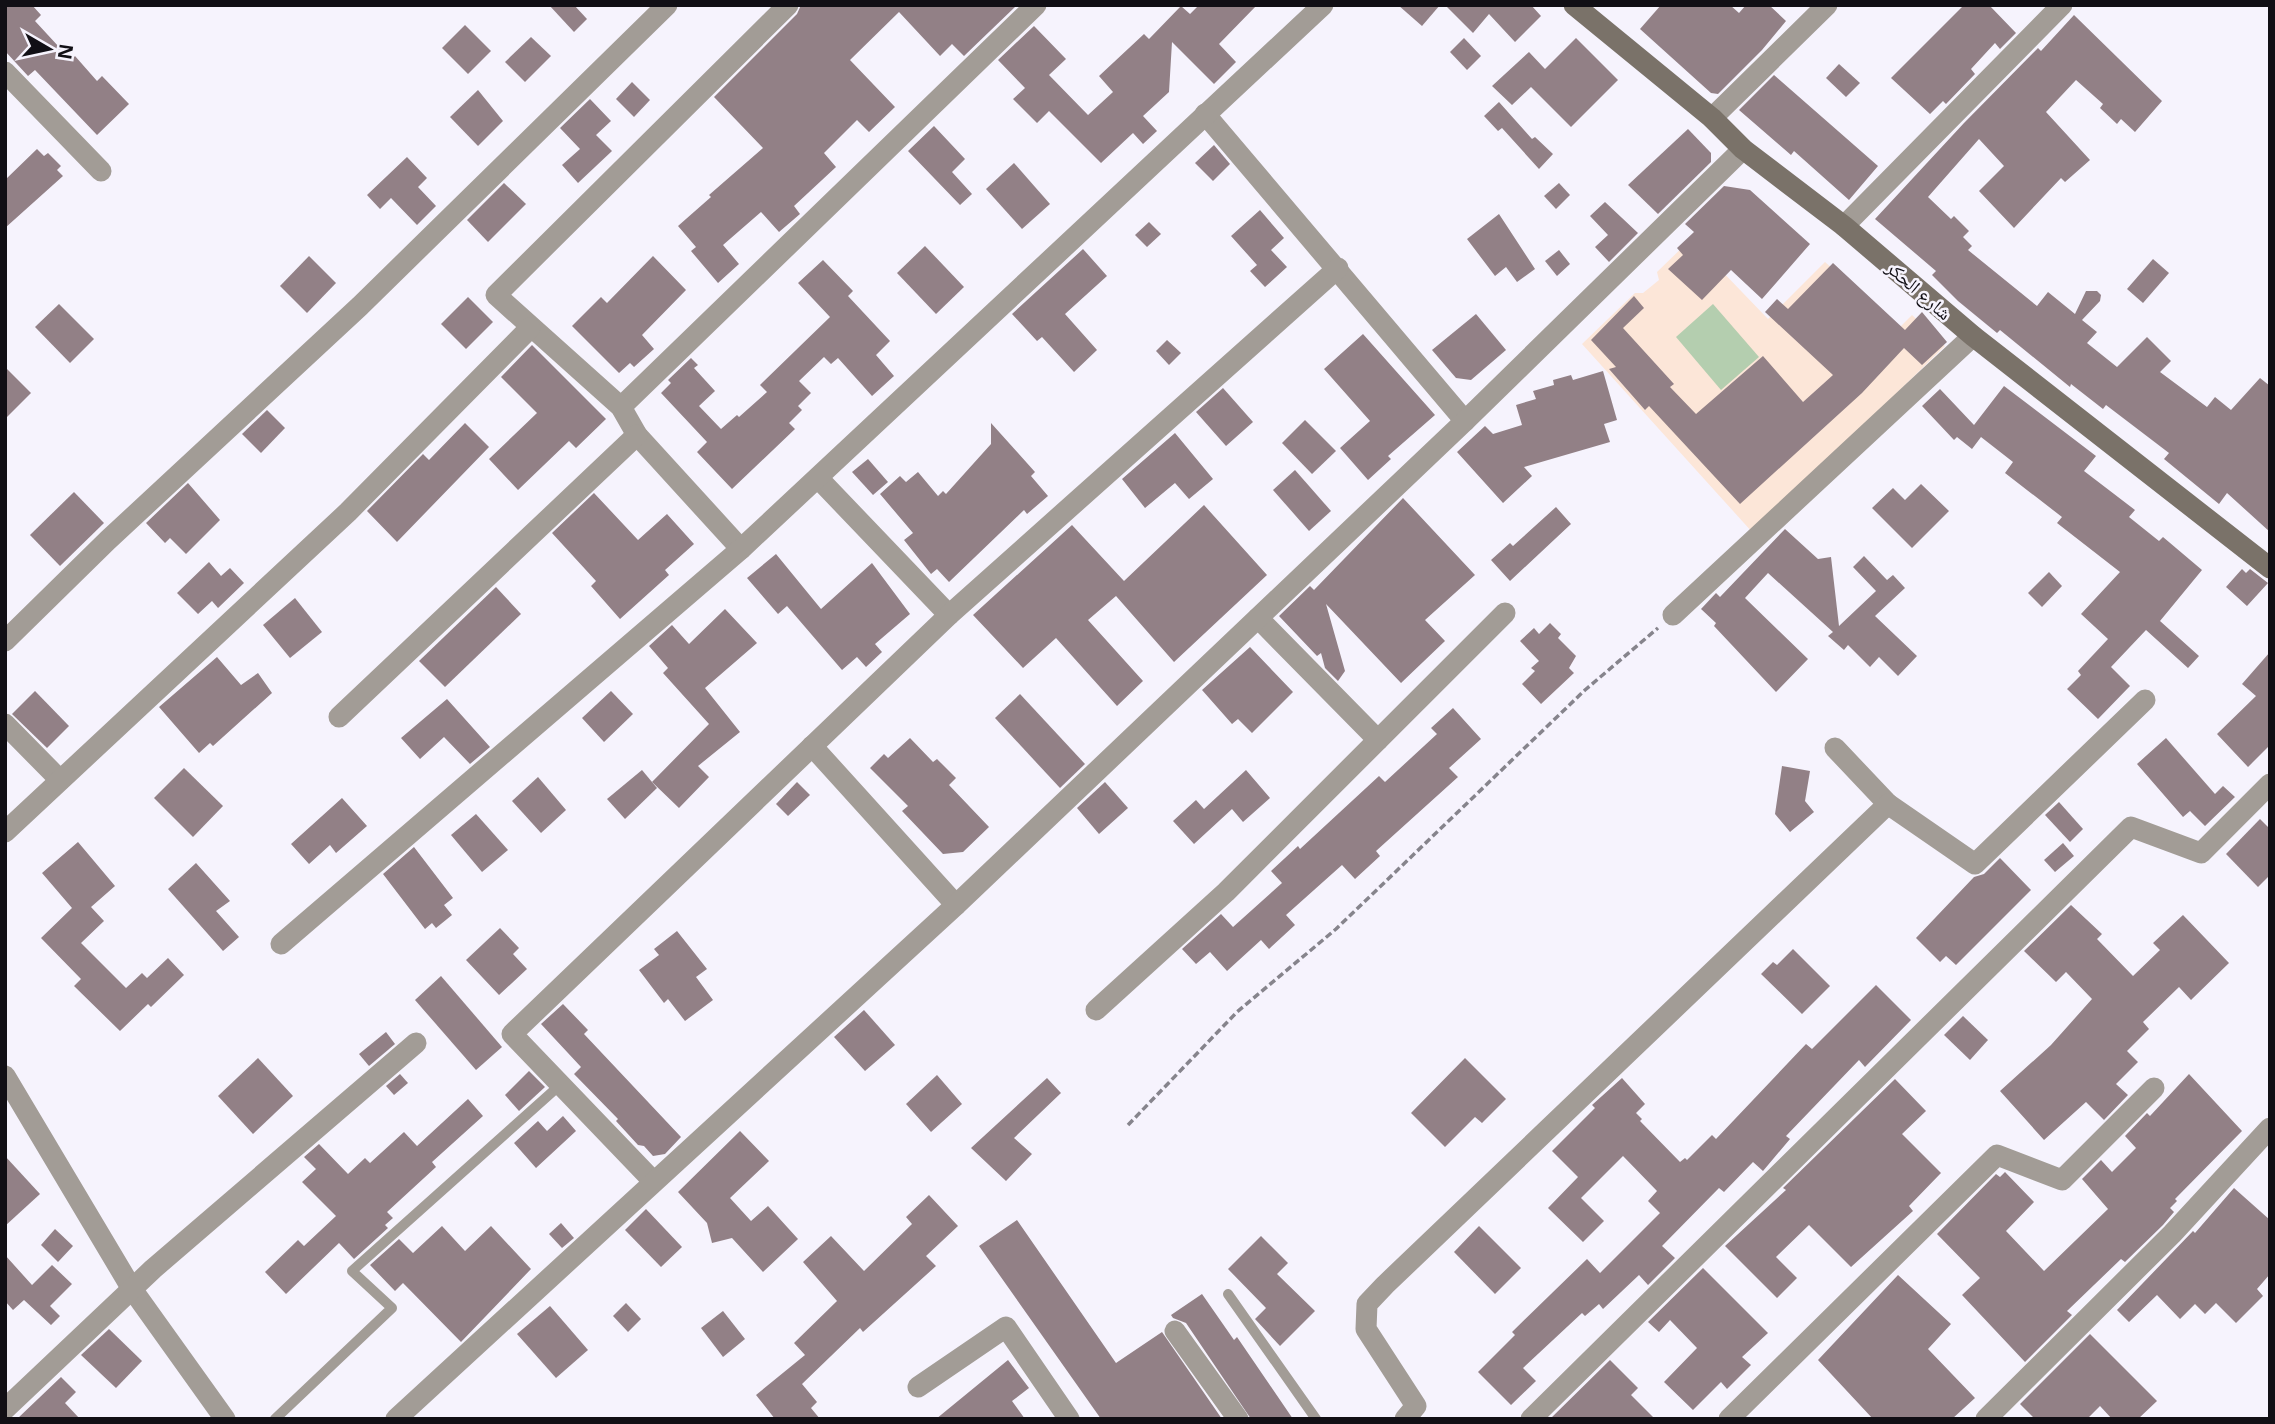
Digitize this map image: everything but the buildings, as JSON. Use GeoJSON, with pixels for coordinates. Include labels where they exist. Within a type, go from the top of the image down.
{"type":"FeatureCollection","features":[{"type":"Feature","properties":{"kind":"street"},"geometry":{"type":"LineString","coordinates":[[5,641],[107,540],[360,306],[667,5]]}},
{"type":"Feature","properties":{"kind":"street"},"geometry":{"type":"LineString","coordinates":[[741,549],[637,435],[621,407],[496,295],[788,5]]}},
{"type":"Feature","properties":{"kind":"street"},"geometry":{"type":"LineString","coordinates":[[621,407],[1036,5]]}},
{"type":"Feature","properties":{"kind":"street"},"geometry":{"type":"LineString","coordinates":[[281,944],[741,549],[1323,5]]}},
{"type":"Feature","properties":{"kind":"street","name":"شارع الحكر"},"geometry":{"type":"LineString","coordinates":[[1574,5],[1712,118],[1743,149],[1844,226],[1973,336],[2270,568]]}},
{"type":"Feature","properties":{"kind":"street"},"geometry":{"type":"LineString","coordinates":[[1712,118],[1828,5]]}},
{"type":"Feature","properties":{"kind":"street"},"geometry":{"type":"LineString","coordinates":[[1844,226],[2062,5]]}},
{"type":"Feature","properties":{"kind":"street"},"geometry":{"type":"LineString","coordinates":[[5,72],[101,171]]}},
{"type":"Feature","properties":{"kind":"street"},"geometry":{"type":"LineString","coordinates":[[1205,114],[1465,421]]}},
{"type":"Feature","properties":{"kind":"street"},"geometry":{"type":"LineString","coordinates":[[396,1419],[956,905],[1465,421],[1743,149]]}},
{"type":"Feature","properties":{"kind":"street"},"geometry":{"type":"LineString","coordinates":[[653,1181],[512,1034],[949,615],[1338,268]]}},
{"type":"Feature","properties":{"kind":"street"},"geometry":{"type":"LineString","coordinates":[[5,832],[348,512],[530,328]]}},
{"type":"Feature","properties":{"kind":"street"},"geometry":{"type":"LineString","coordinates":[[1673,615],[1973,336]]}},
{"type":"Feature","properties":{"kind":"street"},"geometry":{"type":"LineString","coordinates":[[339,717],[637,435]]}},
{"type":"Feature","properties":{"kind":"street"},"geometry":{"type":"LineString","coordinates":[[818,478],[949,615]]}},
{"type":"Feature","properties":{"kind":"street"},"geometry":{"type":"LineString","coordinates":[[1096,1010],[1226,892],[1505,613]]}},
{"type":"Feature","properties":{"kind":"street"},"geometry":{"type":"LineString","coordinates":[[1258,618],[1378,740]]}},
{"type":"Feature","properties":{"kind":"street"},"geometry":{"type":"LineString","coordinates":[[1835,748],[1888,804],[1975,864],[2145,700]]}},
{"type":"Feature","properties":{"kind":"street"},"geometry":{"type":"LineString","coordinates":[[5,724],[60,780]]}},
{"type":"Feature","properties":{"kind":"street"},"geometry":{"type":"LineString","coordinates":[[812,746],[956,905]]}},
{"type":"Feature","properties":{"kind":"street"},"geometry":{"type":"LineString","coordinates":[[1531,1419],[2131,827],[2200,853],[2270,784]]}},
{"type":"Feature","properties":{"kind":"street"},"geometry":{"type":"LineString","coordinates":[[1405,1419],[1416,1406],[1366,1329],[1367,1304],[1888,804]]}},
{"type":"Feature","properties":{"kind":"street"},"geometry":{"type":"LineString","coordinates":[[5,1409],[132,1289],[416,1043]]}},
{"type":"Feature","properties":{"kind":"street"},"geometry":{"type":"LineString","coordinates":[[5,1076],[132,1289],[225,1419]]}},
{"type":"Feature","properties":{"kind":"street"},"geometry":{"type":"LineString","coordinates":[[1729,1419],[1997,1155],[2062,1180],[2154,1088]]}},
{"type":"Feature","properties":{"kind":"street"},"geometry":{"type":"LineString","coordinates":[[1986,1419],[2172,1234],[2270,1128]]}},
{"type":"Feature","properties":{"kind":"street"},"geometry":{"type":"LineString","coordinates":[[918,1387],[1006,1327],[1069,1419]]}},
{"type":"Feature","properties":{"kind":"street"},"geometry":{"type":"LineString","coordinates":[[1175,1331],[1238,1419]]}},
{"type":"Feature","properties":{"kind":"lane"},"geometry":{"type":"LineString","coordinates":[[275,1419],[392,1308],[352,1271],[560,1085]]}},
{"type":"Feature","properties":{"kind":"lane"},"geometry":{"type":"LineString","coordinates":[[1228,1294],[1316,1419]]}},
{"type":"Feature","properties":{"kind":"path"},"geometry":{"type":"LineString","coordinates":[[1128,1125],[1237,1012],[1336,929],[1585,690],[1673,615]]}},
{"type":"Feature","properties":{"kind":"shaded area"},"geometry":{"type":"Polygon","coordinates":[[[1691,239],[1768,319],[1825,262],[1900,327],[1912,315],[1945,346],[1753,533],[1582,344],[1635,293],[1643,293],[1659,280],[1657,272],[1691,239]]]}},
{"type":"Feature","properties":{"kind":"green space"},"geometry":{"type":"Polygon","coordinates":[[[1713,304],[1759,357],[1721,390],[1676,337],[1713,304]]]}}]}
